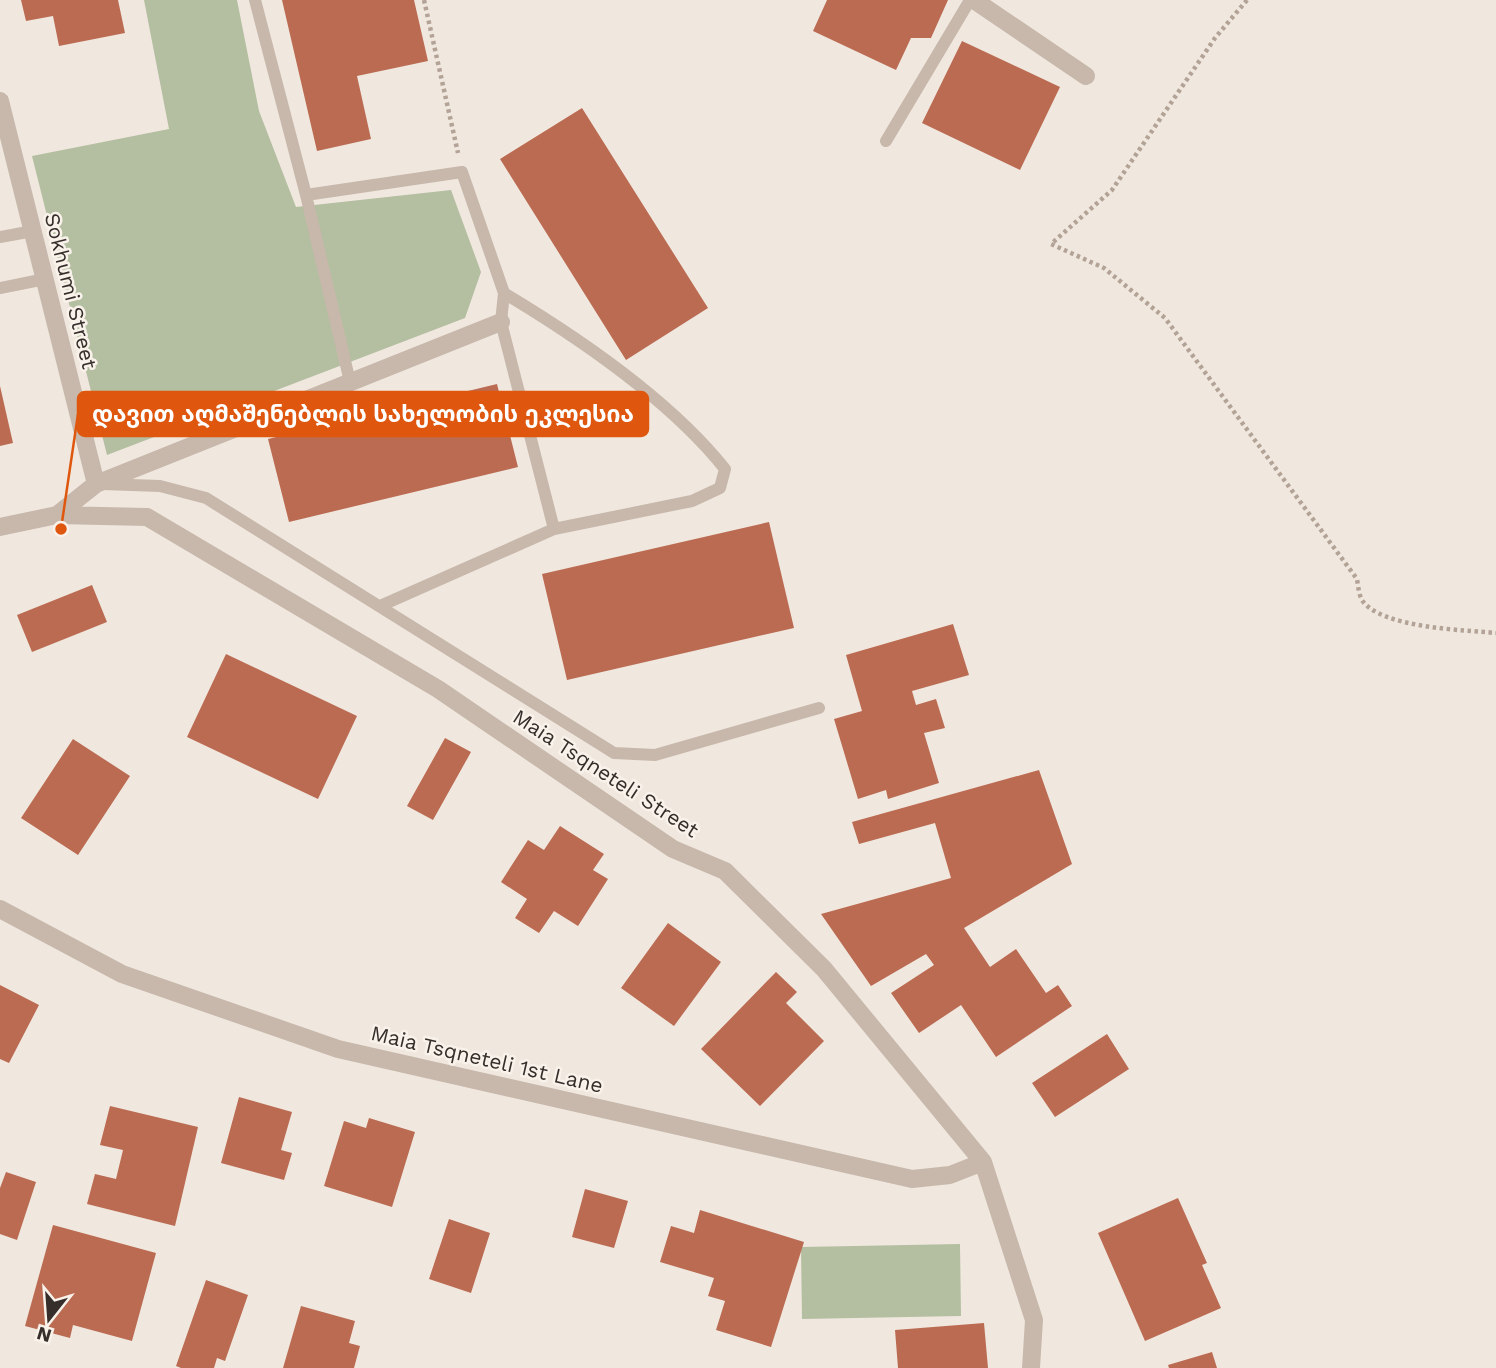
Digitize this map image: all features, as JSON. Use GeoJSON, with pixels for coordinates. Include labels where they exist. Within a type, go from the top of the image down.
{"type":"FeatureCollection","features":[{"type":"Feature","properties":{"kind":"street"},"geometry":{"type":"LineString","coordinates":[[972,0],[1086,76]]}},
{"type":"Feature","properties":{"kind":"street","name":"Sokhumi Street"},"geometry":{"type":"LineString","coordinates":[[0,101],[96,484]]}},
{"type":"Feature","properties":{"kind":"street"},"geometry":{"type":"LineString","coordinates":[[57,515],[96,484],[501,322]]}},
{"type":"Feature","properties":{"kind":"street","name":"Maia Tsqneteli Street"},"geometry":{"type":"LineString","coordinates":[[0,527],[57,515],[147,517],[438,689],[673,849],[725,871],[824,969],[983,1162],[1034,1320],[1031,1368]]}},
{"type":"Feature","properties":{"kind":"street","name":"Maia Tsqneteli 1st Lane"},"geometry":{"type":"LineString","coordinates":[[0,909],[122,974],[338,1049],[912,1179],[950,1175],[983,1162]]}},
{"type":"Feature","properties":{"kind":"lane"},"geometry":{"type":"LineString","coordinates":[[255,0],[306,195],[350,382]]}},
{"type":"Feature","properties":{"kind":"lane"},"geometry":{"type":"LineString","coordinates":[[886,141],[972,0]]}},
{"type":"Feature","properties":{"kind":"lane"},"geometry":{"type":"LineString","coordinates":[[306,195],[463,172],[505,293],[501,322],[554,529]]}},
{"type":"Feature","properties":{"kind":"lane"},"geometry":{"type":"LineString","coordinates":[[0,237],[33,231]]}},
{"type":"Feature","properties":{"kind":"lane"},"geometry":{"type":"LineString","coordinates":[[0,288],[45,279]]}},
{"type":"Feature","properties":{"kind":"lane"},"geometry":{"type":"LineString","coordinates":[[380,606],[554,529],[692,501],[720,488],[725,469],[692,432],[561,327],[505,293]]}},
{"type":"Feature","properties":{"kind":"lane"},"geometry":{"type":"LineString","coordinates":[[96,484],[160,486],[206,498],[614,753],[654,755],[819,708]]}},
{"type":"Feature","properties":{"kind":"path"},"geometry":{"type":"LineString","coordinates":[[424,0],[463,172]]}},
{"type":"Feature","properties":{"kind":"path"},"geometry":{"type":"LineString","coordinates":[[1247,0],[1215,38],[1112,190],[1051,244],[1104,268],[1165,318],[1357,579],[1362,600],[1382,617],[1423,627],[1444,626],[1496,633]]}},
{"type":"Feature","properties":{"kind":"green space"},"geometry":{"type":"Polygon","coordinates":[[[144,0],[237,0],[259,111],[296,207],[451,190],[481,272],[465,318],[107,455],[32,156],[169,129],[144,0]]]}},
{"type":"Feature","properties":{"kind":"green space"},"geometry":{"type":"Polygon","coordinates":[[[960,1244],[961,1316],[802,1319],[801,1247],[960,1244]]]}},
{"type":"Feature","properties":{"kind":"building"},"geometry":{"type":"Polygon","coordinates":[[[21,0],[118,0],[125,33],[59,46],[53,16],[26,21],[21,0]]]}},
{"type":"Feature","properties":{"kind":"building"},"geometry":{"type":"Polygon","coordinates":[[[282,0],[414,0],[428,61],[357,76],[371,139],[317,151],[282,0]]]}},
{"type":"Feature","properties":{"kind":"building"},"geometry":{"type":"Polygon","coordinates":[[[827,0],[948,0],[931,38],[911,38],[896,70],[813,31],[827,0]]]}},
{"type":"Feature","properties":{"kind":"building"},"geometry":{"type":"Polygon","coordinates":[[[962,41],[1060,87],[1020,170],[922,123],[962,41]]]}},
{"type":"Feature","properties":{"kind":"building"},"geometry":{"type":"Polygon","coordinates":[[[582,108],[708,308],[626,360],[500,159],[582,108]]]}},
{"type":"Feature","properties":{"kind":"building"},"geometry":{"type":"Polygon","coordinates":[[[497,384],[518,467],[289,522],[268,439],[497,384]]]}},
{"type":"Feature","properties":{"kind":"building"},"geometry":{"type":"Polygon","coordinates":[[[0,386],[13,443],[0,446],[0,386]]]}},
{"type":"Feature","properties":{"kind":"building"},"geometry":{"type":"Polygon","coordinates":[[[769,522],[794,628],[567,680],[542,574],[769,522]]]}},
{"type":"Feature","properties":{"kind":"building"},"geometry":{"type":"Polygon","coordinates":[[[92,585],[107,622],[32,652],[17,615],[92,585]]]}},
{"type":"Feature","properties":{"kind":"building"},"geometry":{"type":"Polygon","coordinates":[[[953,624],[969,675],[912,691],[916,705],[936,699],[945,728],[924,733],[939,783],[888,799],[886,790],[858,799],[834,719],[862,711],[846,655],[953,624]]]}},
{"type":"Feature","properties":{"kind":"building"},"geometry":{"type":"Polygon","coordinates":[[[226,654],[357,716],[318,799],[187,737],[226,654]]]}},
{"type":"Feature","properties":{"kind":"building"},"geometry":{"type":"Polygon","coordinates":[[[445,738],[471,752],[433,820],[407,806],[445,738]]]}},
{"type":"Feature","properties":{"kind":"building"},"geometry":{"type":"Polygon","coordinates":[[[73,739],[130,776],[78,855],[21,818],[73,739]]]}},
{"type":"Feature","properties":{"kind":"building"},"geometry":{"type":"Polygon","coordinates":[[[1039,770],[1072,864],[964,928],[990,967],[1016,949],[1046,993],[1058,985],[1072,1006],[996,1057],[961,1005],[919,1033],[891,993],[934,965],[926,954],[871,986],[821,914],[951,878],[935,823],[859,844],[852,822],[1039,770]]]}},
{"type":"Feature","properties":{"kind":"building"},"geometry":{"type":"Polygon","coordinates":[[[560,826],[604,854],[593,870],[608,879],[578,926],[554,911],[539,933],[515,918],[527,899],[501,882],[528,840],[544,850],[560,826]]]}},
{"type":"Feature","properties":{"kind":"building"},"geometry":{"type":"Polygon","coordinates":[[[668,923],[721,962],[674,1026],[621,988],[668,923]]]}},
{"type":"Feature","properties":{"kind":"building"},"geometry":{"type":"Polygon","coordinates":[[[776,972],[797,992],[786,1003],[824,1041],[760,1106],[701,1049],[776,972]]]}},
{"type":"Feature","properties":{"kind":"building"},"geometry":{"type":"Polygon","coordinates":[[[0,985],[39,1005],[9,1063],[0,1059],[0,985]]]}},
{"type":"Feature","properties":{"kind":"building"},"geometry":{"type":"Polygon","coordinates":[[[1107,1034],[1129,1069],[1055,1117],[1032,1083],[1107,1034]]]}},
{"type":"Feature","properties":{"kind":"building"},"geometry":{"type":"Polygon","coordinates":[[[239,1097],[292,1112],[281,1150],[292,1153],[284,1180],[221,1163],[239,1097]]]}},
{"type":"Feature","properties":{"kind":"building"},"geometry":{"type":"Polygon","coordinates":[[[110,1106],[198,1127],[175,1226],[87,1204],[95,1174],[116,1179],[123,1150],[100,1145],[110,1106]]]}},
{"type":"Feature","properties":{"kind":"building"},"geometry":{"type":"Polygon","coordinates":[[[369,1118],[415,1132],[392,1207],[324,1186],[344,1121],[366,1128],[369,1118]]]}},
{"type":"Feature","properties":{"kind":"building"},"geometry":{"type":"Polygon","coordinates":[[[6,1172],[36,1182],[17,1240],[0,1234],[0,1188],[6,1172]]]}},
{"type":"Feature","properties":{"kind":"building"},"geometry":{"type":"Polygon","coordinates":[[[585,1189],[628,1201],[614,1248],[572,1237],[585,1189]]]}},
{"type":"Feature","properties":{"kind":"building"},"geometry":{"type":"Polygon","coordinates":[[[1178,1198],[1207,1263],[1202,1265],[1221,1308],[1145,1341],[1098,1233],[1178,1198]]]}},
{"type":"Feature","properties":{"kind":"building"},"geometry":{"type":"Polygon","coordinates":[[[700,1210],[804,1242],[771,1347],[716,1330],[725,1301],[708,1296],[714,1278],[660,1262],[671,1226],[694,1233],[700,1210]]]}},
{"type":"Feature","properties":{"kind":"building"},"geometry":{"type":"Polygon","coordinates":[[[449,1219],[490,1233],[471,1293],[429,1279],[449,1219]]]}},
{"type":"Feature","properties":{"kind":"building"},"geometry":{"type":"Polygon","coordinates":[[[53,1225],[156,1253],[132,1341],[73,1325],[70,1338],[25,1326],[53,1225]]]}},
{"type":"Feature","properties":{"kind":"building"},"geometry":{"type":"Polygon","coordinates":[[[206,1280],[248,1295],[225,1361],[217,1358],[214,1368],[181,1368],[176,1366],[206,1280]]]}},
{"type":"Feature","properties":{"kind":"building"},"geometry":{"type":"Polygon","coordinates":[[[301,1306],[355,1321],[349,1343],[360,1346],[354,1368],[283,1368],[301,1306]]]}},
{"type":"Feature","properties":{"kind":"building"},"geometry":{"type":"Polygon","coordinates":[[[984,1323],[988,1368],[898,1368],[895,1330],[984,1323]]]}},
{"type":"Feature","properties":{"kind":"building"},"geometry":{"type":"Polygon","coordinates":[[[1212,1352],[1217,1368],[1169,1368],[1168,1365],[1212,1352]]]}},
{"type":"Feature","properties":{"kind":"place","name":"დავით აღმაშენებლის სახელობის ეკლესია"},"geometry":{"type":"Point","coordinates":[61,529]}}]}
